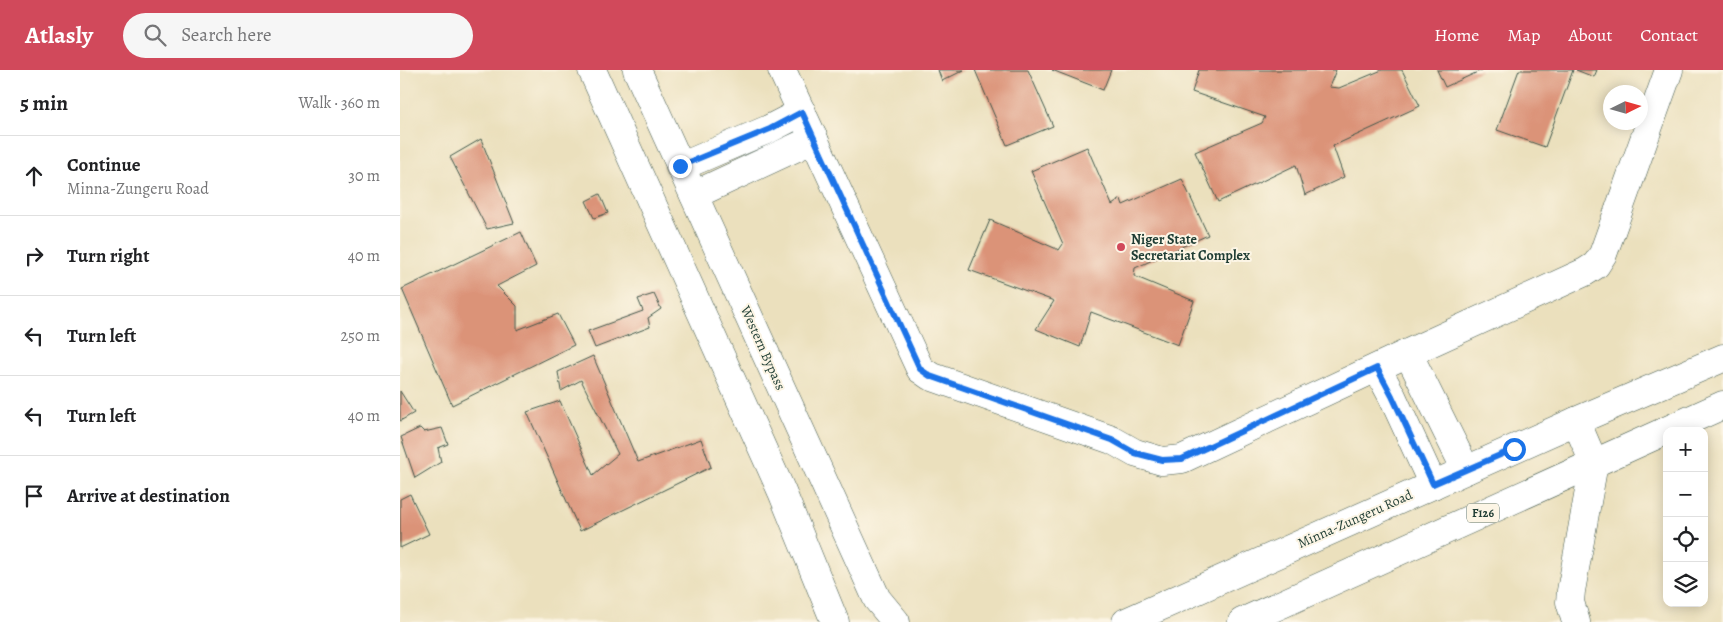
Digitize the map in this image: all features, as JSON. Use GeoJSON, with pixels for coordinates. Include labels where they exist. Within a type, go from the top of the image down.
{"type":"FeatureCollection","features":[{"type":"Feature","properties":{"kind":"main road"},"geometry":{"type":"LineString","coordinates":[[592,70],[782,492],[835,622]]}},
{"type":"Feature","properties":{"kind":"main road","name":"Western Bypass"},"geometry":{"type":"LineString","coordinates":[[637,70],[877,598],[896,622]]}},
{"type":"Feature","properties":{"kind":"main road"},"geometry":{"type":"LineString","coordinates":[[782,70],[920,369],[930,376],[1112,440],[1135,453],[1162,460],[1182,459],[1408,352],[1585,272],[1596,265],[1603,254],[1669,70]]}},
{"type":"Feature","properties":{"kind":"main road"},"geometry":{"type":"LineString","coordinates":[[680,166],[770,129],[802,112]]}},
{"type":"Feature","properties":{"kind":"main road"},"geometry":{"type":"LineString","coordinates":[[694,195],[814,139]]}},
{"type":"Feature","properties":{"kind":"main road"},"geometry":{"type":"LineString","coordinates":[[1408,352],[1466,470]]}},
{"type":"Feature","properties":{"kind":"main road","name":"Minna-Zungeru Road"},"geometry":{"type":"LineString","coordinates":[[1126,622],[1433,484],[1723,358]]}},
{"type":"Feature","properties":{"kind":"main road"},"geometry":{"type":"LineString","coordinates":[[1377,368],[1433,484]]}},
{"type":"Feature","properties":{"kind":"main road","name":"F126"},"geometry":{"type":"LineString","coordinates":[[1242,622],[1723,405]]}},
{"type":"Feature","properties":{"kind":"main road"},"geometry":{"type":"LineString","coordinates":[[1576,421],[1594,462],[1571,591],[1570,602],[1576,622]]}},
{"type":"Feature","properties":{"kind":"building"},"geometry":{"type":"Polygon","coordinates":[[[938,70],[964,70],[942,81],[938,70]]]}},
{"type":"Feature","properties":{"kind":"building"},"geometry":{"type":"Polygon","coordinates":[[[975,70],[1028,70],[1053,126],[1007,145],[975,70]]]}},
{"type":"Feature","properties":{"kind":"building"},"geometry":{"type":"Polygon","coordinates":[[[1052,70],[1111,70],[1103,90],[1052,70]]]}},
{"type":"Feature","properties":{"kind":"building","name":"Niger State Secretariat Complex"},"geometry":{"type":"Polygon","coordinates":[[[1199,70],[1336,70],[1329,87],[1339,88],[1382,70],[1402,70],[1420,106],[1333,146],[1344,177],[1305,195],[1296,165],[1218,202],[1195,152],[1262,123],[1265,117],[1192,92],[1199,70]]]}},
{"type":"Feature","properties":{"kind":"building"},"geometry":{"type":"Polygon","coordinates":[[[1437,70],[1482,70],[1445,87],[1437,70]]]}},
{"type":"Feature","properties":{"kind":"building"},"geometry":{"type":"Polygon","coordinates":[[[1519,70],[1573,70],[1545,147],[1497,130],[1519,70]]]}},
{"type":"Feature","properties":{"kind":"building"},"geometry":{"type":"Polygon","coordinates":[[[1576,70],[1597,70],[1594,77],[1576,70]]]}},
{"type":"Feature","properties":{"kind":"building"},"geometry":{"type":"Polygon","coordinates":[[[481,139],[514,223],[487,229],[450,157],[481,139]]]}},
{"type":"Feature","properties":{"kind":"building","name":"Niger State Secretariat Complex"},"geometry":{"type":"Polygon","coordinates":[[[1087,147],[1112,205],[1121,199],[1123,205],[1182,179],[1208,235],[1135,268],[1134,276],[1194,301],[1178,345],[1091,312],[1080,347],[1036,329],[1054,301],[969,270],[990,220],[1059,250],[1063,244],[1031,171],[1087,147]]]}},
{"type":"Feature","properties":{"kind":"building"},"geometry":{"type":"Polygon","coordinates":[[[600,194],[608,213],[594,218],[586,201],[600,194]]]}},
{"type":"Feature","properties":{"kind":"building"},"geometry":{"type":"Polygon","coordinates":[[[521,232],[536,266],[497,286],[517,306],[517,330],[558,314],[574,345],[452,405],[402,289],[521,232]]]}},
{"type":"Feature","properties":{"kind":"building"},"geometry":{"type":"Polygon","coordinates":[[[654,294],[661,309],[648,318],[650,327],[595,348],[588,331],[643,311],[638,299],[654,294]]]}},
{"type":"Feature","properties":{"kind":"building"},"geometry":{"type":"Polygon","coordinates":[[[593,356],[638,462],[701,439],[711,467],[580,531],[527,412],[560,401],[593,475],[618,454],[581,380],[561,391],[558,372],[593,356]]]}},
{"type":"Feature","properties":{"kind":"building"},"geometry":{"type":"Polygon","coordinates":[[[400,391],[414,413],[400,421],[400,391]]]}},
{"type":"Feature","properties":{"kind":"building"},"geometry":{"type":"Polygon","coordinates":[[[420,428],[424,432],[442,428],[448,444],[438,448],[441,462],[415,478],[401,437],[420,428]]]}},
{"type":"Feature","properties":{"kind":"building"},"geometry":{"type":"Polygon","coordinates":[[[410,494],[429,534],[400,548],[400,499],[410,494]]]}},
{"type":"Feature","properties":{"kind":"place","name":"Niger State Secretariat Complex"},"geometry":{"type":"Point","coordinates":[1121,247]}},
{"type":"Feature","properties":{"kind":"route"},"geometry":{"type":"LineString","coordinates":[[680,166],[770,129],[802,112],[920,369],[930,376],[1112,440],[1135,453],[1162,460],[1182,459],[1377,368],[1433,484],[1514,449]]}}]}
